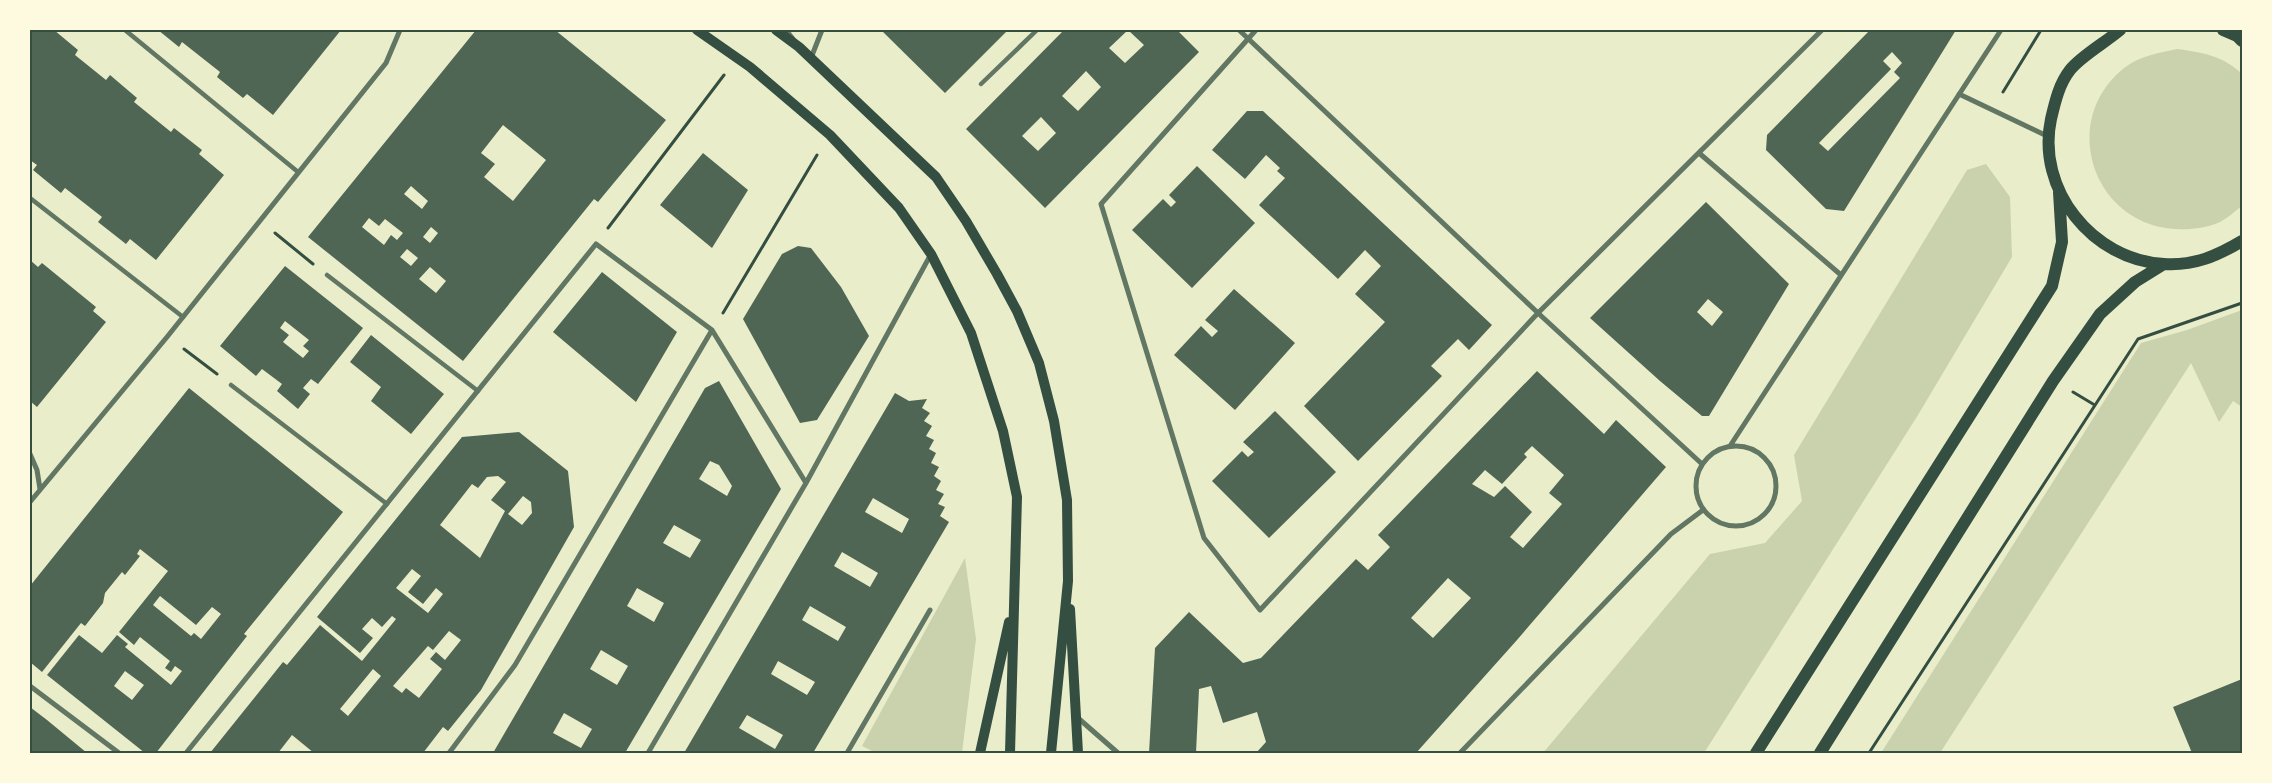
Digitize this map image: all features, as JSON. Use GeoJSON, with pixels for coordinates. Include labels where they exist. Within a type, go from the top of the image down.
{"type":"FeatureCollection","features":[{"type":"Feature","properties":{"kind":"main road"},"geometry":{"type":"LineString","coordinates":[[697,30],[737,58],[830,135],[899,208],[931,254],[971,333],[1003,431],[1017,497],[1010,753]]}},
{"type":"Feature","properties":{"kind":"main road"},"geometry":{"type":"LineString","coordinates":[[776,30],[799,47],[936,177],[966,221],[1017,311],[1039,364],[1054,421],[1068,500],[1068,581],[1078,718],[1078,753]]}},
{"type":"Feature","properties":{"kind":"main road"},"geometry":{"type":"LineString","coordinates":[[1756,753],[2052,286],[2062,242],[2058,192],[2049,164],[2048,136],[2056,95],[2070,70],[2120,30]]}},
{"type":"Feature","properties":{"kind":"main road"},"geometry":{"type":"LineString","coordinates":[[2223,30],[2237,36],[2242,41]]}},
{"type":"Feature","properties":{"kind":"main road"},"geometry":{"type":"LineString","coordinates":[[2058,192],[2083,228],[2104,245],[2135,259],[2164,264],[2197,262],[2216,256],[2242,241]]}},
{"type":"Feature","properties":{"kind":"main road"},"geometry":{"type":"LineString","coordinates":[[1820,753],[2053,381],[2100,314],[2135,282],[2164,264]]}},
{"type":"Feature","properties":{"kind":"main road"},"geometry":{"type":"LineString","coordinates":[[1051,753],[1068,581]]}},
{"type":"Feature","properties":{"kind":"main road"},"geometry":{"type":"LineString","coordinates":[[980,753],[1014,601]]}},
{"type":"Feature","properties":{"kind":"street"},"geometry":{"type":"LineString","coordinates":[[125,30],[298,172]]}},
{"type":"Feature","properties":{"kind":"street"},"geometry":{"type":"LineString","coordinates":[[30,502],[168,337],[386,63],[400,30]]}},
{"type":"Feature","properties":{"kind":"street"},"geometry":{"type":"LineString","coordinates":[[786,30],[799,47]]}},
{"type":"Feature","properties":{"kind":"street"},"geometry":{"type":"LineString","coordinates":[[811,59],[822,30]]}},
{"type":"Feature","properties":{"kind":"street"},"geometry":{"type":"LineString","coordinates":[[981,84],[1037,30]]}},
{"type":"Feature","properties":{"kind":"street"},"geometry":{"type":"LineString","coordinates":[[1239,30],[1538,313],[1702,464]]}},
{"type":"Feature","properties":{"kind":"street"},"geometry":{"type":"LineString","coordinates":[[1256,30],[1101,204],[1204,538],[1260,610],[1538,313],[1822,30]]}},
{"type":"Feature","properties":{"kind":"street"},"geometry":{"type":"LineString","coordinates":[[1730,446],[2001,30]]}},
{"type":"Feature","properties":{"kind":"street"},"geometry":{"type":"LineString","coordinates":[[1959,94],[2048,136]]}},
{"type":"Feature","properties":{"kind":"street"},"geometry":{"type":"LineString","coordinates":[[1699,152],[1842,275]]}},
{"type":"Feature","properties":{"kind":"street"},"geometry":{"type":"LineString","coordinates":[[30,198],[183,317]]}},
{"type":"Feature","properties":{"kind":"street"},"geometry":{"type":"LineString","coordinates":[[186,753],[596,244],[712,330],[806,483]]}},
{"type":"Feature","properties":{"kind":"street"},"geometry":{"type":"LineString","coordinates":[[648,753],[806,483],[931,254]]}},
{"type":"Feature","properties":{"kind":"street"},"geometry":{"type":"LineString","coordinates":[[327,275],[478,391]]}},
{"type":"Feature","properties":{"kind":"street"},"geometry":{"type":"LineString","coordinates":[[450,753],[515,665],[712,330]]}},
{"type":"Feature","properties":{"kind":"street"},"geometry":{"type":"LineString","coordinates":[[231,385],[387,504]]}},
{"type":"Feature","properties":{"kind":"street"},"geometry":{"type":"LineString","coordinates":[[1740,445],[1754,449],[1765,457],[1775,475],[1776,496],[1770,508],[1761,519],[1748,525],[1726,526],[1713,520],[1703,510],[1695,491],[1696,476],[1702,464],[1716,450],[1730,446],[1740,445]]}},
{"type":"Feature","properties":{"kind":"street"},"geometry":{"type":"LineString","coordinates":[[30,454],[37,470],[40,489]]}},
{"type":"Feature","properties":{"kind":"street"},"geometry":{"type":"LineString","coordinates":[[1460,753],[1671,534],[1703,510]]}},
{"type":"Feature","properties":{"kind":"street"},"geometry":{"type":"LineString","coordinates":[[847,753],[930,610]]}},
{"type":"Feature","properties":{"kind":"street"},"geometry":{"type":"LineString","coordinates":[[30,686],[119,753]]}},
{"type":"Feature","properties":{"kind":"street"},"geometry":{"type":"LineString","coordinates":[[1078,718],[1118,753]]}},
{"type":"Feature","properties":{"kind":"path"},"geometry":{"type":"LineString","coordinates":[[1992,109],[2041,30]]}},
{"type":"Feature","properties":{"kind":"path"},"geometry":{"type":"LineString","coordinates":[[596,244],[737,58]]}},
{"type":"Feature","properties":{"kind":"path"},"geometry":{"type":"LineString","coordinates":[[712,330],[830,135]]}},
{"type":"Feature","properties":{"kind":"path"},"geometry":{"type":"LineString","coordinates":[[260,222],[327,275]]}},
{"type":"Feature","properties":{"kind":"path"},"geometry":{"type":"LineString","coordinates":[[1869,753],[2138,339],[2242,303]]}},
{"type":"Feature","properties":{"kind":"path"},"geometry":{"type":"LineString","coordinates":[[168,337],[231,385]]}},
{"type":"Feature","properties":{"kind":"green space"},"geometry":{"type":"Polygon","coordinates":[[[2177,49],[2203,53],[2220,59],[2242,74],[2242,206],[2220,222],[2193,229],[2176,229],[2147,223],[2124,210],[2106,190],[2094,167],[2090,141],[2093,115],[2104,90],[2124,68],[2143,58],[2177,49]]]}},
{"type":"Feature","properties":{"kind":"green space"},"geometry":{"type":"Polygon","coordinates":[[[1986,164],[2010,197],[2012,257],[1918,415],[1704,753],[1543,753],[1710,554],[1765,543],[1802,501],[1794,455],[1967,170],[1986,164]]]}},
{"type":"Feature","properties":{"kind":"green space"},"geometry":{"type":"Polygon","coordinates":[[[2242,310],[2242,407],[2233,401],[2219,422],[2191,363],[1940,753],[1881,753],[2141,343],[2187,330],[2242,310]]]}},
{"type":"Feature","properties":{"kind":"green space"},"geometry":{"type":"Polygon","coordinates":[[[965,558],[976,639],[962,753],[876,753],[862,746],[965,558]]]}},
{"type":"Feature","properties":{"kind":"building"},"geometry":{"type":"Polygon","coordinates":[[[30,30],[54,30],[78,50],[75,55],[106,80],[110,75],[137,98],[134,102],[171,132],[174,128],[202,150],[199,154],[224,175],[156,260],[130,239],[126,244],[98,222],[102,217],[65,188],[61,193],[33,170],[37,165],[30,160],[30,30]]]}},
{"type":"Feature","properties":{"kind":"building"},"geometry":{"type":"Polygon","coordinates":[[[158,30],[341,30],[273,115],[247,94],[243,98],[217,77],[220,72],[182,42],[179,47],[158,30]]]}},
{"type":"Feature","properties":{"kind":"building"},"geometry":{"type":"Polygon","coordinates":[[[476,30],[555,30],[666,120],[598,202],[594,199],[463,361],[308,237],[476,30]],[[503,125],[481,153],[495,164],[484,177],[513,201],[546,160],[503,125]],[[411,186],[404,194],[422,209],[428,201],[411,186]],[[369,218],[362,227],[384,245],[391,235],[397,240],[403,233],[385,219],[379,226],[369,218]],[[431,227],[423,237],[430,243],[438,233],[431,227]],[[407,249],[400,257],[411,266],[418,258],[407,249]],[[430,267],[419,279],[436,293],[446,281],[430,267]]]}},
{"type":"Feature","properties":{"kind":"building"},"geometry":{"type":"Polygon","coordinates":[[[881,30],[1008,30],[945,93],[881,30]]]}},
{"type":"Feature","properties":{"kind":"building"},"geometry":{"type":"Polygon","coordinates":[[[1064,30],[1128,30],[1177,30],[1199,52],[1045,208],[966,129],[1064,30]],[[1128,30],[1109,48],[1125,63],[1144,45],[1128,30]],[[1086,71],[1062,96],[1078,111],[1101,87],[1086,71]],[[1041,117],[1022,136],[1038,151],[1056,133],[1041,117]]]}},
{"type":"Feature","properties":{"kind":"building"},"geometry":{"type":"Polygon","coordinates":[[[1870,30],[1956,30],[1844,211],[1826,209],[1766,150],[1767,135],[1870,30]],[[1892,52],[1883,61],[1891,69],[1819,143],[1828,151],[1900,78],[1894,72],[1902,63],[1892,52]]]}},
{"type":"Feature","properties":{"kind":"building"},"geometry":{"type":"Polygon","coordinates":[[[1247,111],[1263,111],[1492,325],[1469,350],[1458,339],[1431,366],[1442,376],[1358,461],[1304,406],[1385,322],[1355,294],[1381,266],[1365,250],[1338,279],[1259,205],[1285,178],[1277,171],[1280,168],[1266,155],[1245,179],[1212,150],[1247,111]]]}},
{"type":"Feature","properties":{"kind":"building"},"geometry":{"type":"Polygon","coordinates":[[[703,153],[748,190],[712,248],[660,205],[703,153]]]}},
{"type":"Feature","properties":{"kind":"building"},"geometry":{"type":"Polygon","coordinates":[[[1197,166],[1255,223],[1192,288],[1132,230],[1163,199],[1171,207],[1176,202],[1169,195],[1197,166]]]}},
{"type":"Feature","properties":{"kind":"building"},"geometry":{"type":"Polygon","coordinates":[[[1706,202],[1789,284],[1709,416],[1702,416],[1590,318],[1706,202]],[[1708,299],[1697,312],[1712,326],[1723,312],[1708,299]]]}},
{"type":"Feature","properties":{"kind":"building"},"geometry":{"type":"Polygon","coordinates":[[[798,246],[811,248],[841,287],[869,336],[817,420],[800,423],[743,319],[782,254],[798,246]]]}},
{"type":"Feature","properties":{"kind":"building"},"geometry":{"type":"Polygon","coordinates":[[[30,260],[38,267],[42,263],[96,307],[93,311],[106,322],[37,407],[30,401],[30,260]]]}},
{"type":"Feature","properties":{"kind":"building"},"geometry":{"type":"Polygon","coordinates":[[[285,266],[363,328],[318,384],[311,379],[303,388],[310,394],[298,409],[277,391],[282,384],[262,369],[256,376],[220,346],[285,266]],[[285,321],[280,328],[289,335],[283,342],[303,358],[309,351],[303,346],[309,340],[285,321]]]}},
{"type":"Feature","properties":{"kind":"building"},"geometry":{"type":"Polygon","coordinates":[[[602,272],[677,332],[636,402],[553,332],[602,272]]]}},
{"type":"Feature","properties":{"kind":"building"},"geometry":{"type":"Polygon","coordinates":[[[1234,289],[1295,343],[1235,410],[1174,355],[1201,326],[1212,337],[1218,331],[1205,320],[1234,289]]]}},
{"type":"Feature","properties":{"kind":"building"},"geometry":{"type":"Polygon","coordinates":[[[371,335],[444,394],[411,434],[371,401],[381,387],[350,362],[371,335]]]}},
{"type":"Feature","properties":{"kind":"building"},"geometry":{"type":"Polygon","coordinates":[[[1537,371],[1604,434],[1616,420],[1666,467],[1517,640],[1416,753],[1256,753],[1266,742],[1257,712],[1223,723],[1211,686],[1199,689],[1196,753],[1149,753],[1155,648],[1189,612],[1243,663],[1261,658],[1356,559],[1368,570],[1390,547],[1378,535],[1537,371]],[[1532,446],[1524,454],[1527,457],[1502,484],[1485,470],[1472,484],[1494,497],[1505,486],[1532,512],[1510,537],[1523,548],[1562,504],[1549,493],[1564,475],[1532,446]],[[1448,578],[1411,618],[1433,638],[1471,598],[1448,578]]]}},
{"type":"Feature","properties":{"kind":"building"},"geometry":{"type":"Polygon","coordinates":[[[719,381],[781,489],[625,753],[493,753],[705,388],[719,381]],[[710,461],[699,479],[727,496],[732,486],[719,465],[710,461]],[[674,525],[663,543],[690,558],[701,540],[674,525]],[[637,588],[627,606],[654,622],[664,603],[637,588]],[[601,650],[590,669],[617,685],[628,666],[601,650]],[[564,713],[553,733],[581,748],[592,729],[564,713]]]}},
{"type":"Feature","properties":{"kind":"building"},"geometry":{"type":"Polygon","coordinates":[[[189,388],[343,512],[244,634],[247,636],[156,753],[145,753],[47,675],[79,635],[102,653],[117,635],[128,644],[125,647],[171,685],[182,671],[175,666],[171,672],[165,668],[170,661],[140,637],[134,645],[119,632],[168,571],[140,549],[137,554],[140,556],[125,575],[122,572],[105,593],[103,603],[85,626],[81,623],[42,672],[30,662],[30,586],[189,388]],[[160,596],[153,605],[191,636],[194,633],[201,639],[221,614],[212,607],[196,625],[160,596]],[[125,671],[114,686],[132,700],[144,685],[125,671]]]}},
{"type":"Feature","properties":{"kind":"building"},"geometry":{"type":"Polygon","coordinates":[[[895,393],[909,401],[927,399],[922,408],[930,413],[924,421],[932,426],[926,436],[934,440],[929,449],[936,453],[931,463],[939,467],[934,476],[941,481],[936,490],[944,494],[938,504],[945,507],[940,516],[949,522],[813,753],[684,753],[895,393]],[[873,498],[865,512],[902,533],[909,519],[873,498]],[[842,552],[834,566],[870,587],[878,573],[842,552]],[[810,606],[802,620],[838,641],[846,627],[810,606]],[[778,661],[771,674],[807,695],[815,682],[778,661]],[[747,715],[739,728],[775,749],[783,735],[747,715]]]}},
{"type":"Feature","properties":{"kind":"building"},"geometry":{"type":"Polygon","coordinates":[[[1275,411],[1336,472],[1269,538],[1212,481],[1242,451],[1248,457],[1254,452],[1243,442],[1275,411]]]}},
{"type":"Feature","properties":{"kind":"building"},"geometry":{"type":"Polygon","coordinates":[[[519,432],[568,471],[574,527],[481,690],[448,731],[443,727],[423,753],[314,753],[292,735],[278,753],[210,753],[283,662],[287,665],[320,625],[362,661],[396,619],[392,616],[382,627],[372,618],[362,629],[373,638],[360,653],[317,617],[462,437],[519,432]],[[498,476],[487,477],[478,488],[472,484],[440,525],[480,558],[505,511],[491,500],[506,482],[498,476]],[[523,496],[508,514],[522,525],[532,513],[531,502],[523,496]],[[412,569],[396,588],[428,613],[443,594],[436,588],[423,604],[408,592],[421,576],[412,569]],[[449,631],[433,650],[428,646],[393,686],[402,693],[406,688],[419,698],[442,669],[430,659],[436,652],[445,660],[461,640],[449,631]],[[373,669],[340,709],[348,716],[381,676],[373,669]]]}},
{"type":"Feature","properties":{"kind":"building"},"geometry":{"type":"Polygon","coordinates":[[[2242,679],[2242,753],[2192,753],[2173,707],[2242,679]]]}},
{"type":"Feature","properties":{"kind":"building"},"geometry":{"type":"Polygon","coordinates":[[[30,707],[47,720],[87,753],[30,753],[30,707]]]}}]}
